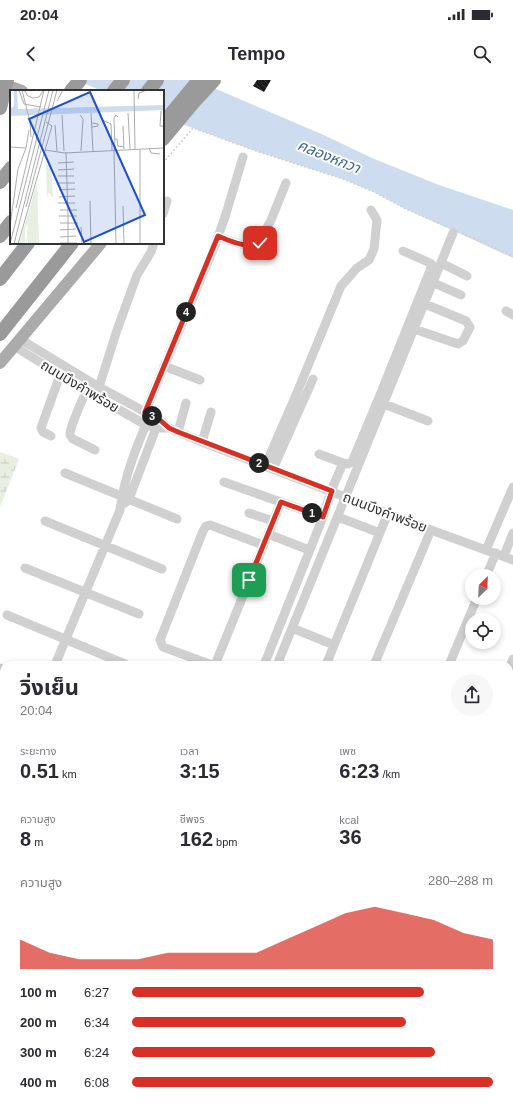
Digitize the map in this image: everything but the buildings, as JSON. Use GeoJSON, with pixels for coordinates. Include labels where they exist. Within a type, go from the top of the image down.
{"type":"FeatureCollection","features":[{"type":"Feature","properties":{"kind":"highway"},"geometry":{"type":"LineString","coordinates":[[0,108],[7,80]]}},
{"type":"Feature","properties":{"kind":"highway"},"geometry":{"type":"LineString","coordinates":[[72,90],[80,80]]}},
{"type":"Feature","properties":{"kind":"highway"},"geometry":{"type":"LineString","coordinates":[[115,90],[122,80]]}},
{"type":"Feature","properties":{"kind":"highway"},"geometry":{"type":"LineString","coordinates":[[149,90],[157,80]]}},
{"type":"Feature","properties":{"kind":"highway"},"geometry":{"type":"LineString","coordinates":[[164,123],[198,80]]}},
{"type":"Feature","properties":{"kind":"highway"},"geometry":{"type":"LineString","coordinates":[[164,138],[214,80]]}},
{"type":"Feature","properties":{"kind":"highway"},"geometry":{"type":"LineString","coordinates":[[0,236],[10,223]]}},
{"type":"Feature","properties":{"kind":"highway"},"geometry":{"type":"LineString","coordinates":[[0,279],[27,244]]}},
{"type":"Feature","properties":{"kind":"highway"},"geometry":{"type":"LineString","coordinates":[[0,334],[71,244]]}},
{"type":"Feature","properties":{"kind":"main road"},"geometry":{"type":"LineString","coordinates":[[0,87],[19,90]]}},
{"type":"Feature","properties":{"kind":"main road"},"geometry":{"type":"LineString","coordinates":[[0,363],[100,244]]}},
{"type":"Feature","properties":{"kind":"street"},"geometry":{"type":"LineString","coordinates":[[125,497],[134,456],[146,425],[147,414],[164,366],[218,236],[243,157]]}},
{"type":"Feature","properties":{"kind":"street"},"geometry":{"type":"LineString","coordinates":[[218,236],[240,244],[253,245],[260,243],[286,183]]}},
{"type":"Feature","properties":{"kind":"street"},"geometry":{"type":"LineString","coordinates":[[164,211],[167,201]]}},
{"type":"Feature","properties":{"kind":"street"},"geometry":{"type":"LineString","coordinates":[[269,467],[296,395],[341,286],[357,268],[369,260],[374,249],[377,220],[371,210]]}},
{"type":"Feature","properties":{"kind":"street"},"geometry":{"type":"LineString","coordinates":[[279,661],[434,282],[453,231]]}},
{"type":"Feature","properties":{"kind":"street"},"geometry":{"type":"LineString","coordinates":[[99,387],[137,275],[151,252],[154,244]]}},
{"type":"Feature","properties":{"kind":"street"},"geometry":{"type":"LineString","coordinates":[[319,454],[343,464],[352,462],[380,395],[432,265],[403,251]]}},
{"type":"Feature","properties":{"kind":"street"},"geometry":{"type":"LineString","coordinates":[[441,263],[467,276]]}},
{"type":"Feature","properties":{"kind":"street"},"geometry":{"type":"LineString","coordinates":[[434,282],[461,295]]}},
{"type":"Feature","properties":{"kind":"street"},"geometry":{"type":"LineString","coordinates":[[414,329],[458,344],[463,341],[470,327],[466,321],[424,304]]}},
{"type":"Feature","properties":{"kind":"street","name":"ถนนบึงคำพร้อย"},"geometry":{"type":"LineString","coordinates":[[17,343],[60,375],[86,391],[146,425],[158,424]]}},
{"type":"Feature","properties":{"kind":"street","name":"ถนนบึงคำพร้อย"},"geometry":{"type":"LineString","coordinates":[[17,343],[147,414],[158,424],[431,530],[513,560]]}},
{"type":"Feature","properties":{"kind":"street"},"geometry":{"type":"LineString","coordinates":[[164,366],[200,380]]}},
{"type":"Feature","properties":{"kind":"street"},"geometry":{"type":"LineString","coordinates":[[51,436],[43,432],[41,428],[60,375]]}},
{"type":"Feature","properties":{"kind":"street"},"geometry":{"type":"LineString","coordinates":[[269,467],[313,379]]}},
{"type":"Feature","properties":{"kind":"street"},"geometry":{"type":"LineString","coordinates":[[86,391],[70,434],[73,439],[95,450]]}},
{"type":"Feature","properties":{"kind":"street"},"geometry":{"type":"LineString","coordinates":[[178,432],[186,403]]}},
{"type":"Feature","properties":{"kind":"street"},"geometry":{"type":"LineString","coordinates":[[384,404],[428,421]]}},
{"type":"Feature","properties":{"kind":"street"},"geometry":{"type":"LineString","coordinates":[[202,442],[211,412]]}},
{"type":"Feature","properties":{"kind":"street"},"geometry":{"type":"LineString","coordinates":[[57,661],[104,545],[125,497],[144,459],[158,424]]}},
{"type":"Feature","properties":{"kind":"street"},"geometry":{"type":"LineString","coordinates":[[134,456],[144,459]]}},
{"type":"Feature","properties":{"kind":"street"},"geometry":{"type":"LineString","coordinates":[[266,661],[343,464]]}},
{"type":"Feature","properties":{"kind":"street"},"geometry":{"type":"LineString","coordinates":[[65,473],[177,519]]}},
{"type":"Feature","properties":{"kind":"street"},"geometry":{"type":"LineString","coordinates":[[224,482],[323,517]]}},
{"type":"Feature","properties":{"kind":"street"},"geometry":{"type":"LineString","coordinates":[[486,550],[513,487]]}},
{"type":"Feature","properties":{"kind":"street"},"geometry":{"type":"LineString","coordinates":[[217,661],[281,502]]}},
{"type":"Feature","properties":{"kind":"street"},"geometry":{"type":"LineString","coordinates":[[249,513],[273,520]]}},
{"type":"Feature","properties":{"kind":"street"},"geometry":{"type":"LineString","coordinates":[[328,661],[388,513]]}},
{"type":"Feature","properties":{"kind":"street"},"geometry":{"type":"LineString","coordinates":[[338,517],[380,533]]}},
{"type":"Feature","properties":{"kind":"street"},"geometry":{"type":"LineString","coordinates":[[45,521],[162,569]]}},
{"type":"Feature","properties":{"kind":"street"},"geometry":{"type":"LineString","coordinates":[[201,661],[162,646],[160,640],[203,531],[206,526],[210,525],[263,545]]}},
{"type":"Feature","properties":{"kind":"street"},"geometry":{"type":"LineString","coordinates":[[376,661],[431,530]]}},
{"type":"Feature","properties":{"kind":"street"},"geometry":{"type":"LineString","coordinates":[[491,569],[513,533]]}},
{"type":"Feature","properties":{"kind":"street"},"geometry":{"type":"LineString","coordinates":[[268,534],[309,550]]}},
{"type":"Feature","properties":{"kind":"street"},"geometry":{"type":"LineString","coordinates":[[25,568],[139,614]]}},
{"type":"Feature","properties":{"kind":"street"},"geometry":{"type":"LineString","coordinates":[[451,661],[473,605]]}},
{"type":"Feature","properties":{"kind":"street"},"geometry":{"type":"LineString","coordinates":[[7,615],[118,661]]}},
{"type":"Feature","properties":{"kind":"street"},"geometry":{"type":"LineString","coordinates":[[292,628],[334,645]]}},
{"type":"Feature","properties":{"kind":"path"},"geometry":{"type":"LineString","coordinates":[[164,162],[193,128],[259,152],[343,178],[453,231],[513,256]]}},
{"type":"Feature","properties":{"kind":"green space"},"geometry":{"type":"Polygon","coordinates":[[[0,452],[19,459],[0,507],[0,452]]]}},
{"type":"Feature","properties":{"kind":"water","name":"คลองหกวา"},"geometry":{"type":"Polygon","coordinates":[[[76,80],[195,80],[326,136],[372,158],[439,185],[513,210],[513,258],[404,208],[374,192],[343,179],[259,152],[164,118],[164,90],[100,90],[76,80]]]}},
{"type":"Feature","properties":{"kind":"route"},"geometry":{"type":"LineString","coordinates":[[249,580],[281,502],[323,517],[332,491],[178,432],[169,428],[160,420],[145,412],[218,236],[240,244],[253,245],[260,243]]}}]}
